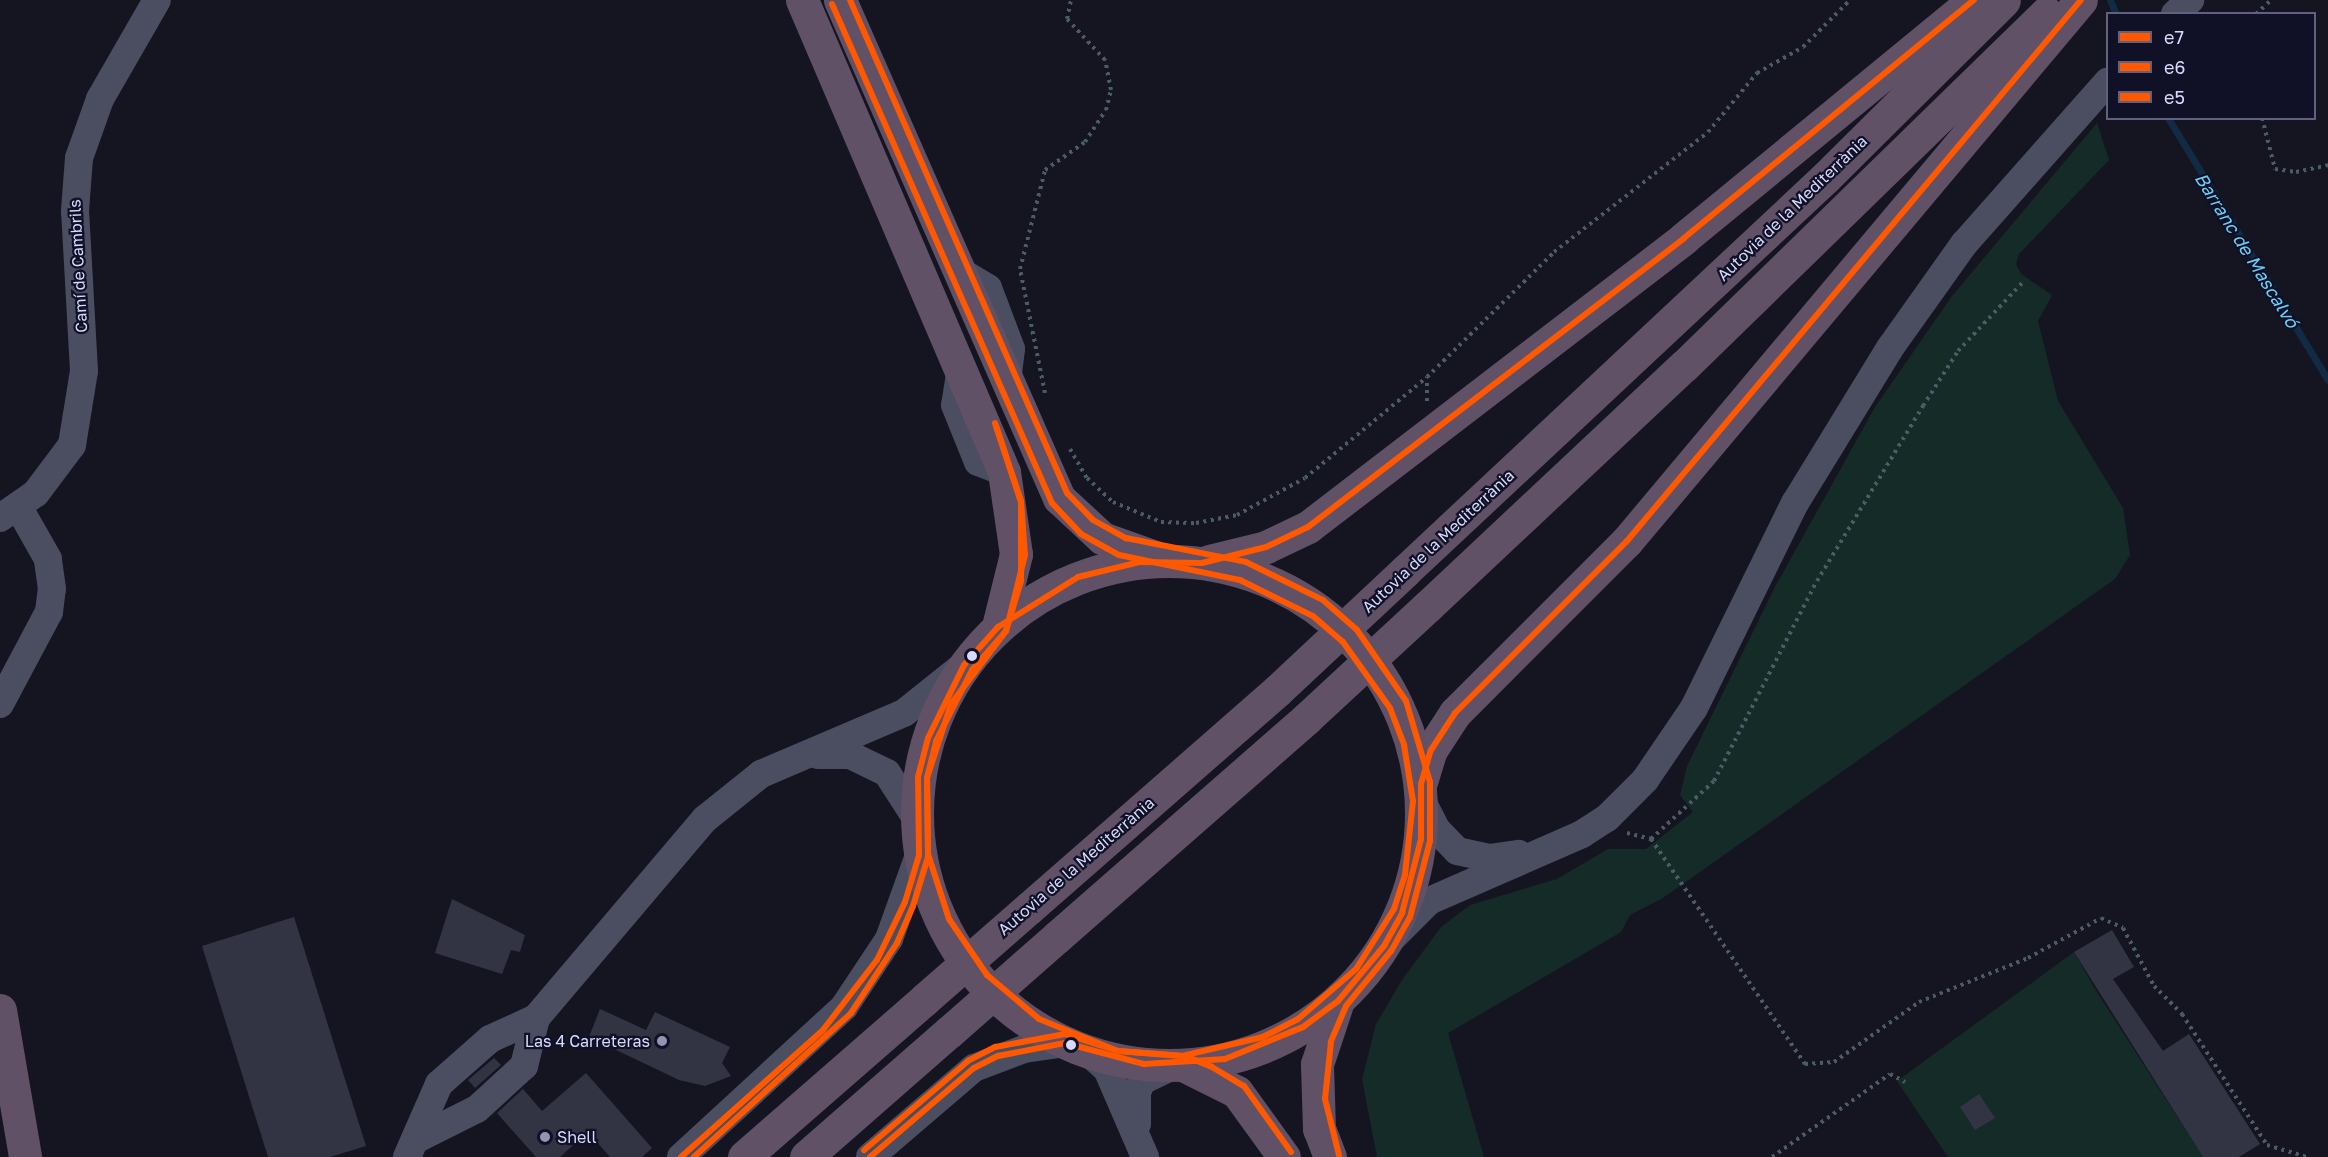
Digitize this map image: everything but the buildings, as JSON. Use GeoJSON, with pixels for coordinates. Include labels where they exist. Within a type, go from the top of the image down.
{"type":"FeatureCollection","features":[{"type":"Feature","properties":{"kind":"highway"},"geometry":{"type":"LineString","coordinates":[[802,0],[1004,472],[1016,554],[998,627]]}},
{"type":"Feature","properties":{"kind":"highway"},"geometry":{"type":"LineString","coordinates":[[840,0],[1048,478],[1072,514],[1102,538],[1282,587],[1350,636],[1398,704],[1422,793]]}},
{"type":"Feature","properties":{"kind":"highway"},"geometry":{"type":"LineString","coordinates":[[1283,1154],[1237,1092],[1178,1065],[1077,1048],[1005,1006],[965,962],[941,922],[919,855],[916,818],[928,738],[964,665],[998,627],[1078,577],[1187,562],[1298,533],[1684,238],[1974,0]]}},
{"type":"Feature","properties":{"kind":"highway","name":"Autovia de la Mediterrània"},"geometry":{"type":"LineString","coordinates":[[744,1157],[1278,690],[1765,236],[2004,0]]}},
{"type":"Feature","properties":{"kind":"highway"},"geometry":{"type":"LineString","coordinates":[[806,1157],[1307,718],[2065,6]]}},
{"type":"Feature","properties":{"kind":"highway"},"geometry":{"type":"LineString","coordinates":[[1178,1065],[1266,1046],[1338,1001],[1384,946],[1414,877],[1422,793],[1431,750],[1455,713],[1627,541],[2065,6]]}},
{"type":"Feature","properties":{"kind":"highway"},"geometry":{"type":"LineString","coordinates":[[1329,1157],[1319,1129],[1317,1064],[1338,1001]]}},
{"type":"Feature","properties":{"kind":"highway"},"geometry":{"type":"LineString","coordinates":[[0,1010],[25,1157]]}},
{"type":"Feature","properties":{"kind":"street","name":"Camí de Cambrils"},"geometry":{"type":"LineString","coordinates":[[10,513],[62,463],[77,426],[84,371],[75,211],[79,159],[100,99],[157,0]]}},
{"type":"Feature","properties":{"kind":"street"},"geometry":{"type":"LineString","coordinates":[[1384,946],[1430,901],[1553,850],[1607,818],[1645,780],[1694,708],[1795,503],[1890,348],[1964,244],[2083,105],[2106,83]]}},
{"type":"Feature","properties":{"kind":"street"},"geometry":{"type":"LineString","coordinates":[[0,704],[50,612],[52,589],[48,559],[10,513]]}},
{"type":"Feature","properties":{"kind":"street"},"geometry":{"type":"LineString","coordinates":[[411,1148],[439,1084],[490,1040],[536,1018],[705,819],[761,774],[904,713],[964,665]]}},
{"type":"Feature","properties":{"kind":"street"},"geometry":{"type":"LineString","coordinates":[[807,755],[850,755],[869,762],[900,786],[916,818]]}},
{"type":"Feature","properties":{"kind":"street"},"geometry":{"type":"LineString","coordinates":[[1422,793],[1444,841],[1471,856],[1553,850]]}},
{"type":"Feature","properties":{"kind":"street"},"geometry":{"type":"LineString","coordinates":[[681,1157],[844,1007],[889,939],[919,855]]}},
{"type":"Feature","properties":{"kind":"street"},"geometry":{"type":"LineString","coordinates":[[411,1148],[477,1109],[524,1066],[536,1018]]}},
{"type":"Feature","properties":{"kind":"street"},"geometry":{"type":"LineString","coordinates":[[870,1157],[974,1068],[1024,1049],[1077,1048],[1107,1069],[1142,1149]]}},
{"type":"Feature","properties":{"kind":"street"},"geometry":{"type":"LineString","coordinates":[[1142,1149],[1137,1092],[1142,1081],[1178,1065]]}},
{"type":"Feature","properties":{"kind":"path"},"geometry":{"type":"LineString","coordinates":[[1048,402],[1020,269],[1045,170],[1085,142],[1106,110],[1111,90],[1105,60],[1067,19],[1071,0]]}},
{"type":"Feature","properties":{"kind":"path"},"geometry":{"type":"LineString","coordinates":[[1068,444],[1088,478],[1113,502],[1161,522],[1196,524],[1237,515],[1305,478],[1427,377],[1554,252],[1708,132],[1757,73],[1803,47],[1850,0]]}},
{"type":"Feature","properties":{"kind":"path"},"geometry":{"type":"LineString","coordinates":[[2258,12],[2271,0]]}},
{"type":"Feature","properties":{"kind":"path"},"geometry":{"type":"LineString","coordinates":[[2263,120],[2276,169],[2296,172],[2328,165]]}},
{"type":"Feature","properties":{"kind":"path"},"geometry":{"type":"LineString","coordinates":[[1651,839],[1714,781],[1817,581],[1923,406],[1958,351],[2024,281]]}},
{"type":"Feature","properties":{"kind":"path"},"geometry":{"type":"LineString","coordinates":[[1426,434],[1427,377]]}},
{"type":"Feature","properties":{"kind":"path"},"geometry":{"type":"LineString","coordinates":[[1607,818],[1626,833],[1651,839],[1805,1064],[1834,1062],[1859,1039],[1919,1002],[2028,958],[2101,918],[2123,928],[2154,986],[2182,1014],[2267,1145],[2307,1157]]}},
{"type":"Feature","properties":{"kind":"path"},"geometry":{"type":"LineString","coordinates":[[1772,1157],[1890,1074],[1905,1082]]}},
{"type":"Feature","properties":{"kind":"green space"},"geometry":{"type":"Polygon","coordinates":[[[2097,123],[2109,160],[2019,254],[2016,264],[2021,274],[2052,295],[2038,321],[2058,401],[2123,508],[2130,555],[2115,579],[1663,898],[1630,915],[1621,932],[1448,1033],[1484,1157],[1377,1157],[1362,1079],[1376,1024],[1402,980],[1441,927],[1470,905],[1557,879],[1608,849],[1646,849],[1693,812],[1680,795],[1687,766],[1775,587],[1875,407],[1952,296],[2097,123]]]}},
{"type":"Feature","properties":{"kind":"green space"},"geometry":{"type":"Polygon","coordinates":[[[2074,952],[2095,989],[2203,1157],[1948,1157],[1897,1081],[2074,952]]]}},
{"type":"Feature","properties":{"kind":"waterway","name":"Barranc de Mascalvó"},"geometry":{"type":"LineString","coordinates":[[2110,0],[2115,12]]}},
{"type":"Feature","properties":{"kind":"waterway","name":"Barranc de Mascalvó"},"geometry":{"type":"LineString","coordinates":[[2169,120],[2328,380]]}},
{"type":"Feature","properties":{"kind":"transit line","name":"e5"},"geometry":{"type":"LineString","coordinates":[[850,0],[1067,493],[1093,520],[1126,538],[1246,562],[1323,600],[1357,630],[1406,701],[1430,782],[1430,841],[1410,917],[1391,951],[1346,1006],[1331,1042],[1325,1099],[1339,1155]]}},
{"type":"Feature","properties":{"kind":"transit line","name":"e7"},"geometry":{"type":"LineString","coordinates":[[681,1157],[823,1030],[877,960],[905,902],[919,855],[918,777],[928,738],[964,665],[998,627],[1078,577],[1140,562],[1202,563],[1266,547],[1308,527],[1684,238],[1974,0]]}},
{"type":"Feature","properties":{"kind":"transit line","name":"e7"},"geometry":{"type":"LineString","coordinates":[[870,1157],[974,1068],[998,1056],[1065,1043],[1144,1064],[1225,1059],[1303,1027],[1338,1001],[1384,946],[1402,913],[1421,839],[1421,784],[1431,750],[1455,713],[1627,541],[2081,0]]}},
{"type":"Feature","properties":{"kind":"transit line","name":"e6"},"geometry":{"type":"LineString","coordinates":[[832,4],[1052,503],[1081,534],[1119,555],[1240,580],[1313,616],[1343,642],[1390,708],[1404,745],[1413,801],[1405,875],[1394,909],[1356,969],[1298,1019],[1263,1037],[1182,1056],[1118,1051],[1065,1034],[995,1047],[968,1061],[864,1150]]}},
{"type":"Feature","properties":{"kind":"transit line","name":"e5"},"geometry":{"type":"LineString","coordinates":[[995,423],[1021,501],[1025,555],[1006,631],[951,704],[927,778],[928,854],[949,919],[987,975],[1039,1019],[1118,1051],[1185,1056],[1212,1067],[1244,1086],[1291,1152]]}},
{"type":"Feature","properties":{"kind":"transit line","name":"e6"},"geometry":{"type":"LineString","coordinates":[[694,1157],[851,1013],[897,943],[913,906],[928,857],[927,778],[936,741],[972,670],[1006,631],[1021,581],[1021,502],[996,426]]}},
{"type":"Feature","properties":{"kind":"place","name":"Las 4 Carreteras"},"geometry":{"type":"Point","coordinates":[662,1041]}},
{"type":"Feature","properties":{"kind":"place","name":"Shell"},"geometry":{"type":"Point","coordinates":[545,1137]}}]}
